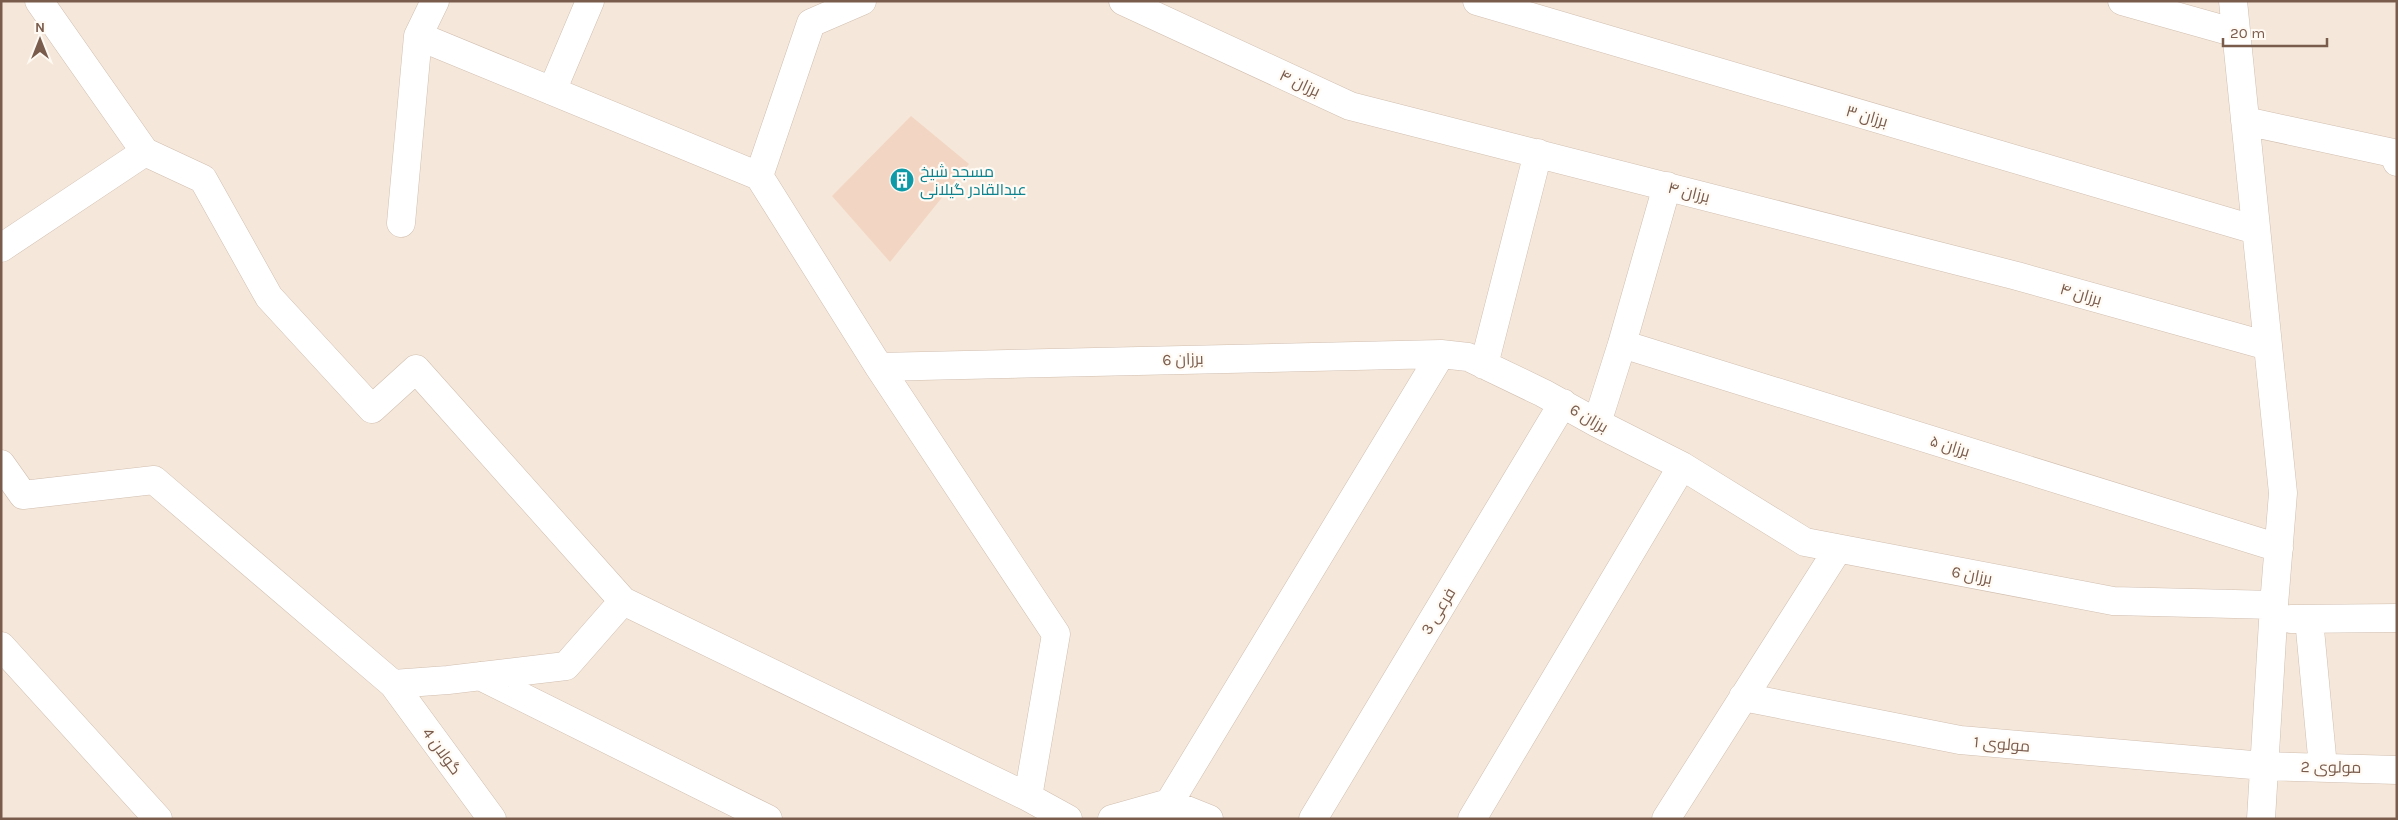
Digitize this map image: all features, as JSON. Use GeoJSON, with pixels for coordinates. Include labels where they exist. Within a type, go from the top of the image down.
{"type":"FeatureCollection","features":[{"type":"Feature","properties":{"kind":"street"},"geometry":{"type":"LineString","coordinates":[[39,1],[145,152],[203,178],[269,297],[372,409],[416,369],[623,602],[1028,797],[1068,819]]}},
{"type":"Feature","properties":{"kind":"street"},"geometry":{"type":"LineString","coordinates":[[402,223],[418,36],[435,1]]}},
{"type":"Feature","properties":{"kind":"street"},"geometry":{"type":"LineString","coordinates":[[552,91],[590,1]]}},
{"type":"Feature","properties":{"kind":"street"},"geometry":{"type":"LineString","coordinates":[[759,176],[812,12],[862,1]]}},
{"type":"Feature","properties":{"kind":"street","name":"برزان ۴"},"geometry":{"type":"LineString","coordinates":[[1123,1],[1350,106],[2018,276],[2268,346]]}},
{"type":"Feature","properties":{"kind":"street","name":"برزان ۳"},"geometry":{"type":"LineString","coordinates":[[1477,1],[2256,230]]}},
{"type":"Feature","properties":{"kind":"street"},"geometry":{"type":"LineString","coordinates":[[2122,1],[2236,33]]}},
{"type":"Feature","properties":{"kind":"street"},"geometry":{"type":"LineString","coordinates":[[2233,1],[2283,493],[2261,819]]}},
{"type":"Feature","properties":{"kind":"street"},"geometry":{"type":"LineString","coordinates":[[418,36],[759,176],[879,367],[1056,634],[1028,797]]}},
{"type":"Feature","properties":{"kind":"street"},"geometry":{"type":"LineString","coordinates":[[2245,121],[2393,153],[2397,162]]}},
{"type":"Feature","properties":{"kind":"street"},"geometry":{"type":"LineString","coordinates":[[1,248],[145,152]]}},
{"type":"Feature","properties":{"kind":"street"},"geometry":{"type":"LineString","coordinates":[[1484,365],[1538,153]]}},
{"type":"Feature","properties":{"kind":"street"},"geometry":{"type":"LineString","coordinates":[[1596,423],[1622,344],[1667,186]]}},
{"type":"Feature","properties":{"kind":"street","name":"برزان ۵"},"geometry":{"type":"LineString","coordinates":[[1622,344],[2278,548]]}},
{"type":"Feature","properties":{"kind":"street"},"geometry":{"type":"LineString","coordinates":[[1169,803],[1441,354]]}},
{"type":"Feature","properties":{"kind":"street","name":"برزان 6"},"geometry":{"type":"LineString","coordinates":[[879,367],[1441,354],[1468,357],[1563,403],[1596,423],[1682,466],[1805,542],[2113,602],[2274,612],[2309,619],[2397,618]]}},
{"type":"Feature","properties":{"kind":"street","name":"فرعی 3"},"geometry":{"type":"LineString","coordinates":[[1313,819],[1563,403]]}},
{"type":"Feature","properties":{"kind":"street"},"geometry":{"type":"LineString","coordinates":[[1,464],[12,499]]}},
{"type":"Feature","properties":{"kind":"street"},"geometry":{"type":"LineString","coordinates":[[1472,819],[1682,466]]}},
{"type":"Feature","properties":{"kind":"street","name":"گولان 4"},"geometry":{"type":"LineString","coordinates":[[12,499],[154,480],[392,684],[492,819]]}},
{"type":"Feature","properties":{"kind":"street"},"geometry":{"type":"LineString","coordinates":[[1666,819],[1838,549]]}},
{"type":"Feature","properties":{"kind":"street"},"geometry":{"type":"LineString","coordinates":[[392,684],[566,666],[623,602]]}},
{"type":"Feature","properties":{"kind":"street"},"geometry":{"type":"LineString","coordinates":[[2309,619],[2323,767]]}},
{"type":"Feature","properties":{"kind":"street"},"geometry":{"type":"LineString","coordinates":[[1,646],[158,819]]}},
{"type":"Feature","properties":{"kind":"street"},"geometry":{"type":"LineString","coordinates":[[480,676],[768,819]]}},
{"type":"Feature","properties":{"kind":"street","name":"مولوی 1"},"geometry":{"type":"LineString","coordinates":[[1743,697],[1960,740],[2264,766]]}},
{"type":"Feature","properties":{"kind":"street","name":"مولوی 2"},"geometry":{"type":"LineString","coordinates":[[2264,766],[2397,770]]}},
{"type":"Feature","properties":{"kind":"street"},"geometry":{"type":"LineString","coordinates":[[1112,819],[1169,803],[1209,819]]}},
{"type":"Feature","properties":{"kind":"shaded area"},"geometry":{"type":"Polygon","coordinates":[[[1,1],[2397,1],[2397,819],[1,819],[1,1]]]}},
{"type":"Feature","properties":{"kind":"building","name":"مسجد شیخ عبدالقادر گیلانی"},"geometry":{"type":"Polygon","coordinates":[[[911,116],[969,164],[890,262],[832,196],[911,116]]]}},
{"type":"Feature","properties":{"kind":"place","name":"مسجد شیخ عبدالقادر گیلانی"},"geometry":{"type":"Point","coordinates":[902,180]}}]}
